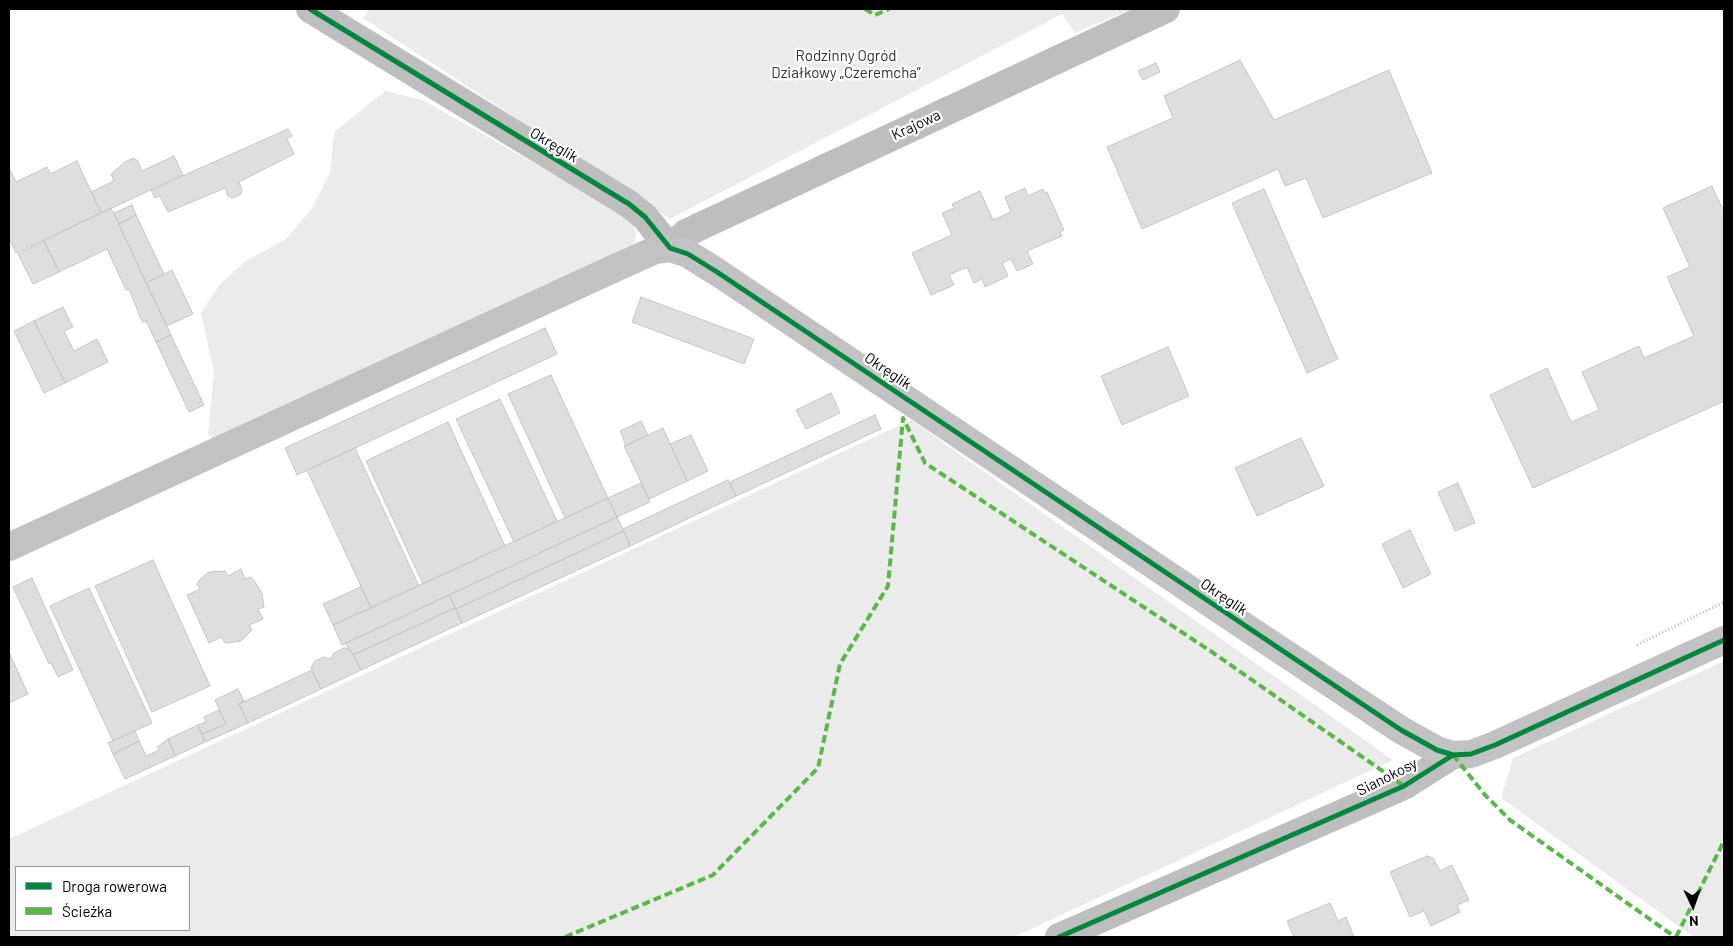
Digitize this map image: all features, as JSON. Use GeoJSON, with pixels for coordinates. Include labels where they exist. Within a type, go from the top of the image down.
{"type":"FeatureCollection","features":[{"type":"Feature","properties":{"kind":"street","name":"Okręglik"},"geometry":{"type":"LineString","coordinates":[[310,9],[629,204],[644,217],[670,248],[688,254],[717,272],[1401,730],[1437,750],[1453,755]]}},
{"type":"Feature","properties":{"kind":"street","name":"Krajowa"},"geometry":{"type":"LineString","coordinates":[[670,248],[686,233],[1166,9]]}},
{"type":"Feature","properties":{"kind":"street"},"geometry":{"type":"LineString","coordinates":[[9,547],[655,250],[670,248]]}},
{"type":"Feature","properties":{"kind":"street","name":"Sianokosy"},"geometry":{"type":"LineString","coordinates":[[1059,937],[1404,786],[1453,755],[1471,754],[1495,745],[1724,640]]}},
{"type":"Feature","properties":{"kind":"path"},"geometry":{"type":"LineString","coordinates":[[1635,646],[1724,602]]}},
{"type":"Feature","properties":{"kind":"green space","name":"Rodzinny Ogród Działkowy „Czeremcha”"},"geometry":{"type":"Polygon","coordinates":[[[369,9],[1132,9],[1075,33],[1062,14],[670,219],[363,18],[369,9]]]}},
{"type":"Feature","properties":{"kind":"green space"},"geometry":{"type":"Polygon","coordinates":[[[385,91],[423,100],[632,219],[636,234],[634,243],[631,247],[212,439],[208,434],[214,372],[201,313],[219,285],[246,261],[286,239],[312,208],[330,173],[334,132],[385,91]]]}},
{"type":"Feature","properties":{"kind":"green space"},"geometry":{"type":"Polygon","coordinates":[[[911,420],[1393,760],[1014,937],[9,937],[9,839],[911,420]]]}},
{"type":"Feature","properties":{"kind":"green space"},"geometry":{"type":"Polygon","coordinates":[[[1724,661],[1724,937],[1691,937],[1501,798],[1513,758],[1724,661]]]}},
{"type":"Feature","properties":{"kind":"building"},"geometry":{"type":"Polygon","coordinates":[[[1240,60],[1274,120],[1389,70],[1432,173],[1323,218],[1306,178],[1285,186],[1278,169],[1142,229],[1107,147],[1173,118],[1164,96],[1240,60]]]}},
{"type":"Feature","properties":{"kind":"building"},"geometry":{"type":"Polygon","coordinates":[[[1156,63],[1160,72],[1143,80],[1138,71],[1156,63]]]}},
{"type":"Feature","properties":{"kind":"building"},"geometry":{"type":"Polygon","coordinates":[[[288,129],[292,136],[287,139],[294,154],[239,182],[242,190],[241,194],[233,198],[228,196],[225,188],[168,212],[160,196],[155,198],[151,190],[288,129]]]}},
{"type":"Feature","properties":{"kind":"building"},"geometry":{"type":"Polygon","coordinates":[[[174,156],[183,175],[101,213],[91,192],[114,181],[111,174],[125,162],[133,158],[138,161],[142,171],[174,156]]]}},
{"type":"Feature","properties":{"kind":"building"},"geometry":{"type":"Polygon","coordinates":[[[77,161],[101,213],[16,253],[9,238],[9,168],[16,182],[47,167],[50,174],[77,161]]]}},
{"type":"Feature","properties":{"kind":"building"},"geometry":{"type":"Polygon","coordinates":[[[1712,186],[1724,212],[1724,401],[1533,488],[1490,395],[1547,368],[1571,422],[1599,410],[1582,372],[1639,346],[1644,358],[1694,336],[1667,277],[1690,267],[1663,208],[1712,186]]]}},
{"type":"Feature","properties":{"kind":"building"},"geometry":{"type":"Polygon","coordinates":[[[1025,188],[1028,196],[1043,189],[1045,193],[1047,192],[1064,230],[1060,232],[1062,236],[1027,251],[1033,264],[1017,271],[1011,259],[1002,263],[1008,276],[985,287],[982,279],[974,283],[967,267],[949,275],[954,285],[931,295],[912,253],[952,235],[942,213],[954,208],[952,204],[980,191],[993,220],[1011,212],[1005,197],[1025,188]]]}},
{"type":"Feature","properties":{"kind":"building"},"geometry":{"type":"Polygon","coordinates":[[[1264,189],[1338,359],[1307,373],[1232,203],[1264,189]]]}},
{"type":"Feature","properties":{"kind":"building"},"geometry":{"type":"Polygon","coordinates":[[[132,205],[136,215],[119,224],[114,213],[132,205]]]}},
{"type":"Feature","properties":{"kind":"building"},"geometry":{"type":"Polygon","coordinates":[[[111,208],[171,335],[156,342],[146,321],[142,322],[129,289],[126,290],[107,249],[59,272],[44,241],[111,208]]]}},
{"type":"Feature","properties":{"kind":"building"},"geometry":{"type":"Polygon","coordinates":[[[136,215],[164,274],[146,283],[119,224],[136,215]]]}},
{"type":"Feature","properties":{"kind":"building"},"geometry":{"type":"Polygon","coordinates":[[[44,241],[59,272],[33,284],[18,254],[44,241]]]}},
{"type":"Feature","properties":{"kind":"building"},"geometry":{"type":"Polygon","coordinates":[[[172,270],[193,314],[167,326],[146,283],[172,270]]]}},
{"type":"Feature","properties":{"kind":"building"},"geometry":{"type":"Polygon","coordinates":[[[641,297],[754,339],[744,364],[632,322],[641,297]]]}},
{"type":"Feature","properties":{"kind":"building"},"geometry":{"type":"Polygon","coordinates":[[[63,307],[73,327],[64,331],[74,351],[97,339],[108,362],[65,383],[34,321],[63,307]]]}},
{"type":"Feature","properties":{"kind":"building"},"geometry":{"type":"Polygon","coordinates":[[[34,321],[65,383],[44,393],[14,331],[34,321]]]}},
{"type":"Feature","properties":{"kind":"building"},"geometry":{"type":"Polygon","coordinates":[[[545,328],[557,354],[297,475],[285,448],[545,328]]]}},
{"type":"Feature","properties":{"kind":"building"},"geometry":{"type":"Polygon","coordinates":[[[171,335],[204,405],[189,412],[156,342],[171,335]]]}},
{"type":"Feature","properties":{"kind":"building"},"geometry":{"type":"Polygon","coordinates":[[[1168,347],[1189,396],[1122,425],[1101,376],[1168,347]]]}},
{"type":"Feature","properties":{"kind":"building"},"geometry":{"type":"Polygon","coordinates":[[[551,375],[608,498],[565,518],[508,394],[551,375]]]}},
{"type":"Feature","properties":{"kind":"building"},"geometry":{"type":"Polygon","coordinates":[[[831,393],[840,413],[806,429],[796,410],[831,393]]]}},
{"type":"Feature","properties":{"kind":"building"},"geometry":{"type":"Polygon","coordinates":[[[500,399],[557,521],[514,542],[456,419],[500,399]]]}},
{"type":"Feature","properties":{"kind":"building"},"geometry":{"type":"Polygon","coordinates":[[[875,415],[881,429],[736,496],[730,482],[875,415]]]}},
{"type":"Feature","properties":{"kind":"building"},"geometry":{"type":"Polygon","coordinates":[[[641,421],[648,435],[626,446],[620,431],[641,421]]]}},
{"type":"Feature","properties":{"kind":"building"},"geometry":{"type":"Polygon","coordinates":[[[448,422],[505,546],[423,584],[366,461],[448,422]]]}},
{"type":"Feature","properties":{"kind":"building"},"geometry":{"type":"Polygon","coordinates":[[[663,428],[687,481],[649,499],[624,446],[663,428]]]}},
{"type":"Feature","properties":{"kind":"building"},"geometry":{"type":"Polygon","coordinates":[[[691,435],[708,471],[687,481],[670,444],[691,435]]]}},
{"type":"Feature","properties":{"kind":"building"},"geometry":{"type":"Polygon","coordinates":[[[1301,438],[1324,486],[1257,516],[1235,468],[1301,438]]]}},
{"type":"Feature","properties":{"kind":"building"},"geometry":{"type":"Polygon","coordinates":[[[355,448],[419,586],[371,608],[307,470],[355,448]]]}},
{"type":"Feature","properties":{"kind":"building"},"geometry":{"type":"Polygon","coordinates":[[[728,480],[736,496],[630,546],[623,529],[728,480]]]}},
{"type":"Feature","properties":{"kind":"building"},"geometry":{"type":"Polygon","coordinates":[[[641,483],[650,502],[617,517],[608,498],[641,483]]]}},
{"type":"Feature","properties":{"kind":"building"},"geometry":{"type":"Polygon","coordinates":[[[1458,483],[1475,523],[1455,531],[1438,492],[1458,483]]]}},
{"type":"Feature","properties":{"kind":"building"},"geometry":{"type":"Polygon","coordinates":[[[608,498],[617,517],[342,645],[333,625],[608,498]]]}},
{"type":"Feature","properties":{"kind":"building"},"geometry":{"type":"Polygon","coordinates":[[[617,517],[624,531],[456,609],[449,595],[617,517]]]}},
{"type":"Feature","properties":{"kind":"building"},"geometry":{"type":"Polygon","coordinates":[[[1410,530],[1431,574],[1403,588],[1382,544],[1410,530]]]}},
{"type":"Feature","properties":{"kind":"building"},"geometry":{"type":"Polygon","coordinates":[[[624,531],[630,546],[462,623],[456,609],[624,531]]]}},
{"type":"Feature","properties":{"kind":"building"},"geometry":{"type":"Polygon","coordinates":[[[153,560],[210,686],[152,712],[95,586],[153,560]]]}},
{"type":"Feature","properties":{"kind":"building"},"geometry":{"type":"Polygon","coordinates":[[[241,569],[245,579],[250,577],[253,579],[262,593],[264,607],[258,609],[263,619],[249,625],[252,630],[241,641],[228,643],[224,642],[222,637],[209,643],[187,595],[200,589],[197,584],[199,580],[209,572],[225,571],[228,576],[241,569]]]}},
{"type":"Feature","properties":{"kind":"building"},"geometry":{"type":"Polygon","coordinates":[[[32,578],[73,670],[58,677],[51,663],[49,664],[13,587],[32,578]]]}},
{"type":"Feature","properties":{"kind":"building"},"geometry":{"type":"Polygon","coordinates":[[[361,587],[371,608],[333,625],[323,604],[361,587]]]}},
{"type":"Feature","properties":{"kind":"building"},"geometry":{"type":"Polygon","coordinates":[[[89,588],[152,723],[113,741],[50,606],[89,588]]]}},
{"type":"Feature","properties":{"kind":"building"},"geometry":{"type":"Polygon","coordinates":[[[449,595],[455,608],[353,655],[349,650],[346,643],[449,595]]]}},
{"type":"Feature","properties":{"kind":"building"},"geometry":{"type":"Polygon","coordinates":[[[455,608],[462,623],[361,670],[353,655],[455,608]]]}},
{"type":"Feature","properties":{"kind":"building"},"geometry":{"type":"Polygon","coordinates":[[[344,648],[350,649],[361,670],[321,689],[311,668],[315,661],[324,657],[331,659],[334,653],[344,648]]]}},
{"type":"Feature","properties":{"kind":"building"},"geometry":{"type":"Polygon","coordinates":[[[9,652],[28,694],[9,703],[9,652]]]}},
{"type":"Feature","properties":{"kind":"building"},"geometry":{"type":"Polygon","coordinates":[[[312,670],[321,689],[248,723],[239,704],[312,670]]]}},
{"type":"Feature","properties":{"kind":"building"},"geometry":{"type":"Polygon","coordinates":[[[238,689],[244,701],[239,704],[248,723],[205,742],[202,734],[226,724],[215,700],[238,689]]]}},
{"type":"Feature","properties":{"kind":"building"},"geometry":{"type":"Polygon","coordinates":[[[219,710],[226,724],[202,734],[198,725],[206,722],[204,717],[219,710]]]}},
{"type":"Feature","properties":{"kind":"building"},"geometry":{"type":"Polygon","coordinates":[[[198,725],[205,742],[175,756],[168,739],[198,725]]]}},
{"type":"Feature","properties":{"kind":"building"},"geometry":{"type":"Polygon","coordinates":[[[135,731],[139,741],[113,754],[108,743],[135,731]]]}},
{"type":"Feature","properties":{"kind":"building"},"geometry":{"type":"Polygon","coordinates":[[[168,739],[175,756],[125,779],[113,754],[139,741],[146,756],[159,750],[157,747],[168,739]]]}},
{"type":"Feature","properties":{"kind":"building"},"geometry":{"type":"Polygon","coordinates":[[[1427,856],[1433,858],[1440,871],[1452,865],[1469,900],[1457,905],[1460,912],[1431,926],[1424,911],[1410,917],[1390,872],[1427,856]]]}},
{"type":"Feature","properties":{"kind":"building"},"geometry":{"type":"Polygon","coordinates":[[[1330,903],[1338,921],[1346,917],[1354,937],[1294,937],[1287,921],[1330,903]]]}},
{"type":"Feature","properties":{"kind":"marked path"},"geometry":{"type":"LineString","coordinates":[[865,9],[875,15],[889,9]]}},
{"type":"Feature","properties":{"kind":"marked path"},"geometry":{"type":"LineString","coordinates":[[565,937],[713,875],[818,768],[840,664],[888,586],[903,418],[925,463],[1212,652],[1404,786]]}},
{"type":"Feature","properties":{"kind":"marked path"},"geometry":{"type":"LineString","coordinates":[[1453,755],[1485,795],[1510,820],[1675,937]]}},
{"type":"Feature","properties":{"kind":"marked path"},"geometry":{"type":"LineString","coordinates":[[1676,937],[1724,841]]}},
{"type":"Feature","properties":{"kind":"cycle path"},"geometry":{"type":"LineString","coordinates":[[310,9],[629,204],[645,217],[670,248],[688,254],[717,272],[1401,730],[1437,750],[1453,755]]}},
{"type":"Feature","properties":{"kind":"cycle path"},"geometry":{"type":"LineString","coordinates":[[1059,937],[1404,786],[1453,755],[1471,754],[1495,745],[1724,640]]}}]}
